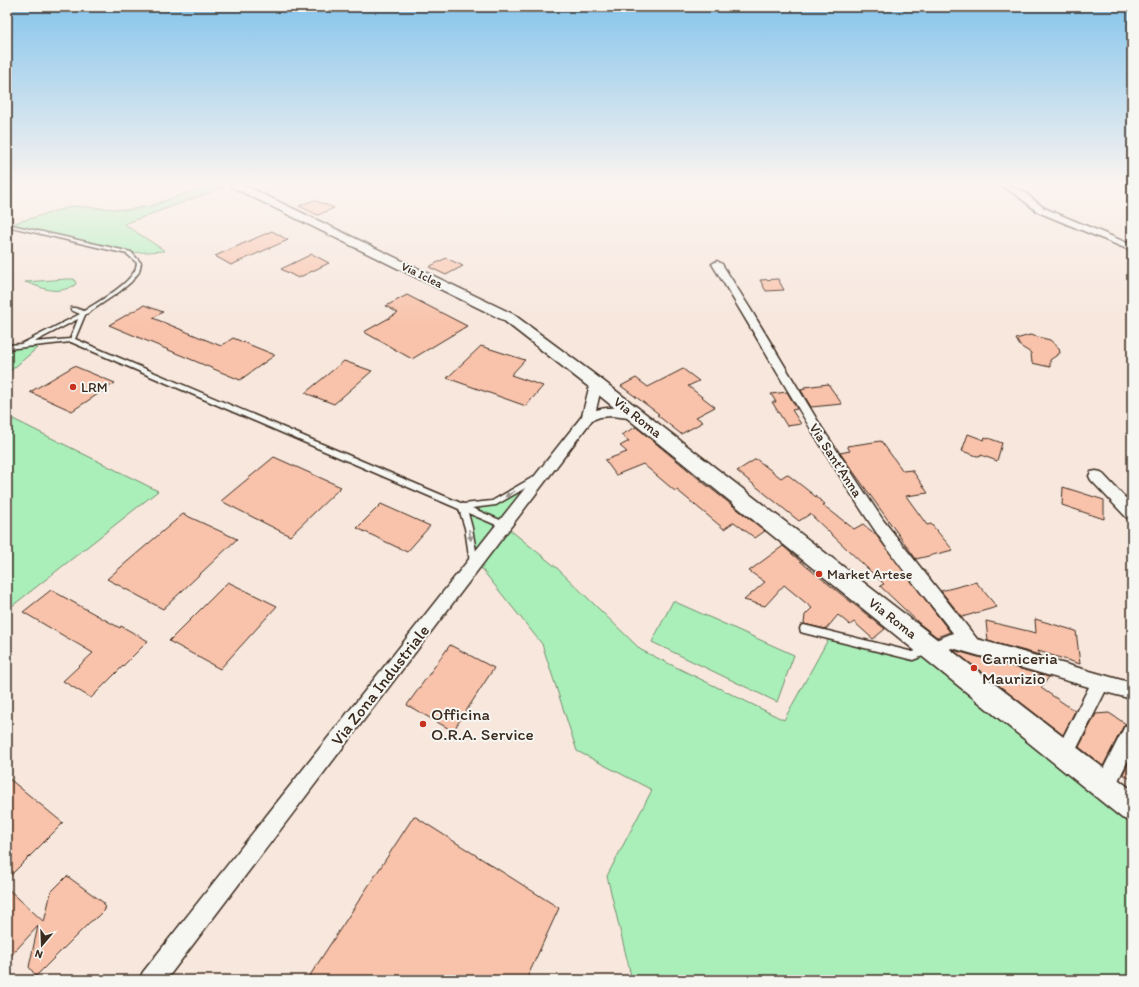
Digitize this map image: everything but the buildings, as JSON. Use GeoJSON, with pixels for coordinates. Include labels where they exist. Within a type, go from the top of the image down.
{"type":"FeatureCollection","features":[{"type":"Feature","properties":{"kind":"street","name":"Via Iclea"},"geometry":{"type":"LineString","coordinates":[[331,231],[508,317],[592,401]]}},
{"type":"Feature","properties":{"kind":"street"},"geometry":{"type":"LineString","coordinates":[[1091,231],[1132,248]]}},
{"type":"Feature","properties":{"kind":"street","name":"Via Sant'Anna"},"geometry":{"type":"LineString","coordinates":[[717,264],[746,310],[817,431],[878,524],[972,645]]}},
{"type":"Feature","properties":{"kind":"street","name":"Via Roma"},"geometry":{"type":"LineString","coordinates":[[592,401],[620,407],[932,648],[1132,808]]}},
{"type":"Feature","properties":{"kind":"street"},"geometry":{"type":"LineString","coordinates":[[592,401],[598,412],[620,407]]}},
{"type":"Feature","properties":{"kind":"street","name":"Via Zona Industriale"},"geometry":{"type":"LineString","coordinates":[[151,980],[543,474],[592,401]]}},
{"type":"Feature","properties":{"kind":"street"},"geometry":{"type":"LineString","coordinates":[[1096,476],[1132,514]]}},
{"type":"Feature","properties":{"kind":"street"},"geometry":{"type":"LineString","coordinates":[[932,648],[951,640],[1132,691]]}},
{"type":"Feature","properties":{"kind":"street"},"geometry":{"type":"LineString","coordinates":[[1064,753],[1101,682]]}},
{"type":"Feature","properties":{"kind":"street"},"geometry":{"type":"LineString","coordinates":[[1105,786],[1132,732]]}},
{"type":"Feature","properties":{"kind":"lane"},"geometry":{"type":"LineString","coordinates":[[22,345],[53,332],[107,299],[125,285],[137,272],[139,263],[129,253],[38,231]]}},
{"type":"Feature","properties":{"kind":"lane"},"geometry":{"type":"LineString","coordinates":[[73,309],[82,313]]}},
{"type":"Feature","properties":{"kind":"lane"},"geometry":{"type":"LineString","coordinates":[[72,340],[82,313]]}},
{"type":"Feature","properties":{"kind":"lane"},"geometry":{"type":"LineString","coordinates":[[7,347],[72,340],[504,525]]}},
{"type":"Feature","properties":{"kind":"lane"},"geometry":{"type":"LineString","coordinates":[[462,507],[494,503],[543,474]]}},
{"type":"Feature","properties":{"kind":"lane"},"geometry":{"type":"LineString","coordinates":[[462,507],[467,519],[474,564]]}},
{"type":"Feature","properties":{"kind":"lane"},"geometry":{"type":"LineString","coordinates":[[804,629],[913,656],[932,648]]}},
{"type":"Feature","properties":{"kind":"green space"},"geometry":{"type":"Polygon","coordinates":[[[38,231],[135,231],[165,251],[129,253],[38,231]]]}},
{"type":"Feature","properties":{"kind":"green space"},"geometry":{"type":"Polygon","coordinates":[[[74,279],[76,283],[75,285],[61,290],[50,290],[25,282],[74,279]]]}},
{"type":"Feature","properties":{"kind":"green space"},"geometry":{"type":"Polygon","coordinates":[[[22,345],[37,348],[7,374],[7,347],[22,345]]]}},
{"type":"Feature","properties":{"kind":"green space"},"geometry":{"type":"Polygon","coordinates":[[[7,416],[158,491],[7,610],[7,416]]]}},
{"type":"Feature","properties":{"kind":"green space"},"geometry":{"type":"Polygon","coordinates":[[[543,474],[504,525],[557,568],[641,650],[784,720],[830,636],[913,656],[932,649],[1132,807],[1132,980],[632,980],[607,876],[652,790],[577,751],[542,644],[476,562],[462,507],[493,503],[543,474]]]}},
{"type":"Feature","properties":{"kind":"green space"},"geometry":{"type":"Polygon","coordinates":[[[673,601],[794,655],[777,702],[652,642],[673,601]]]}},
{"type":"Feature","properties":{"kind":"place","name":"LRM"},"geometry":{"type":"Point","coordinates":[73,387]}},
{"type":"Feature","properties":{"kind":"place","name":"Market Artese"},"geometry":{"type":"Point","coordinates":[819,574]}},
{"type":"Feature","properties":{"kind":"place","name":"Carniceria Maurizio"},"geometry":{"type":"Point","coordinates":[974,668]}},
{"type":"Feature","properties":{"kind":"place","name":"Officina O.R.A. Service"},"geometry":{"type":"Point","coordinates":[423,724]}}]}
